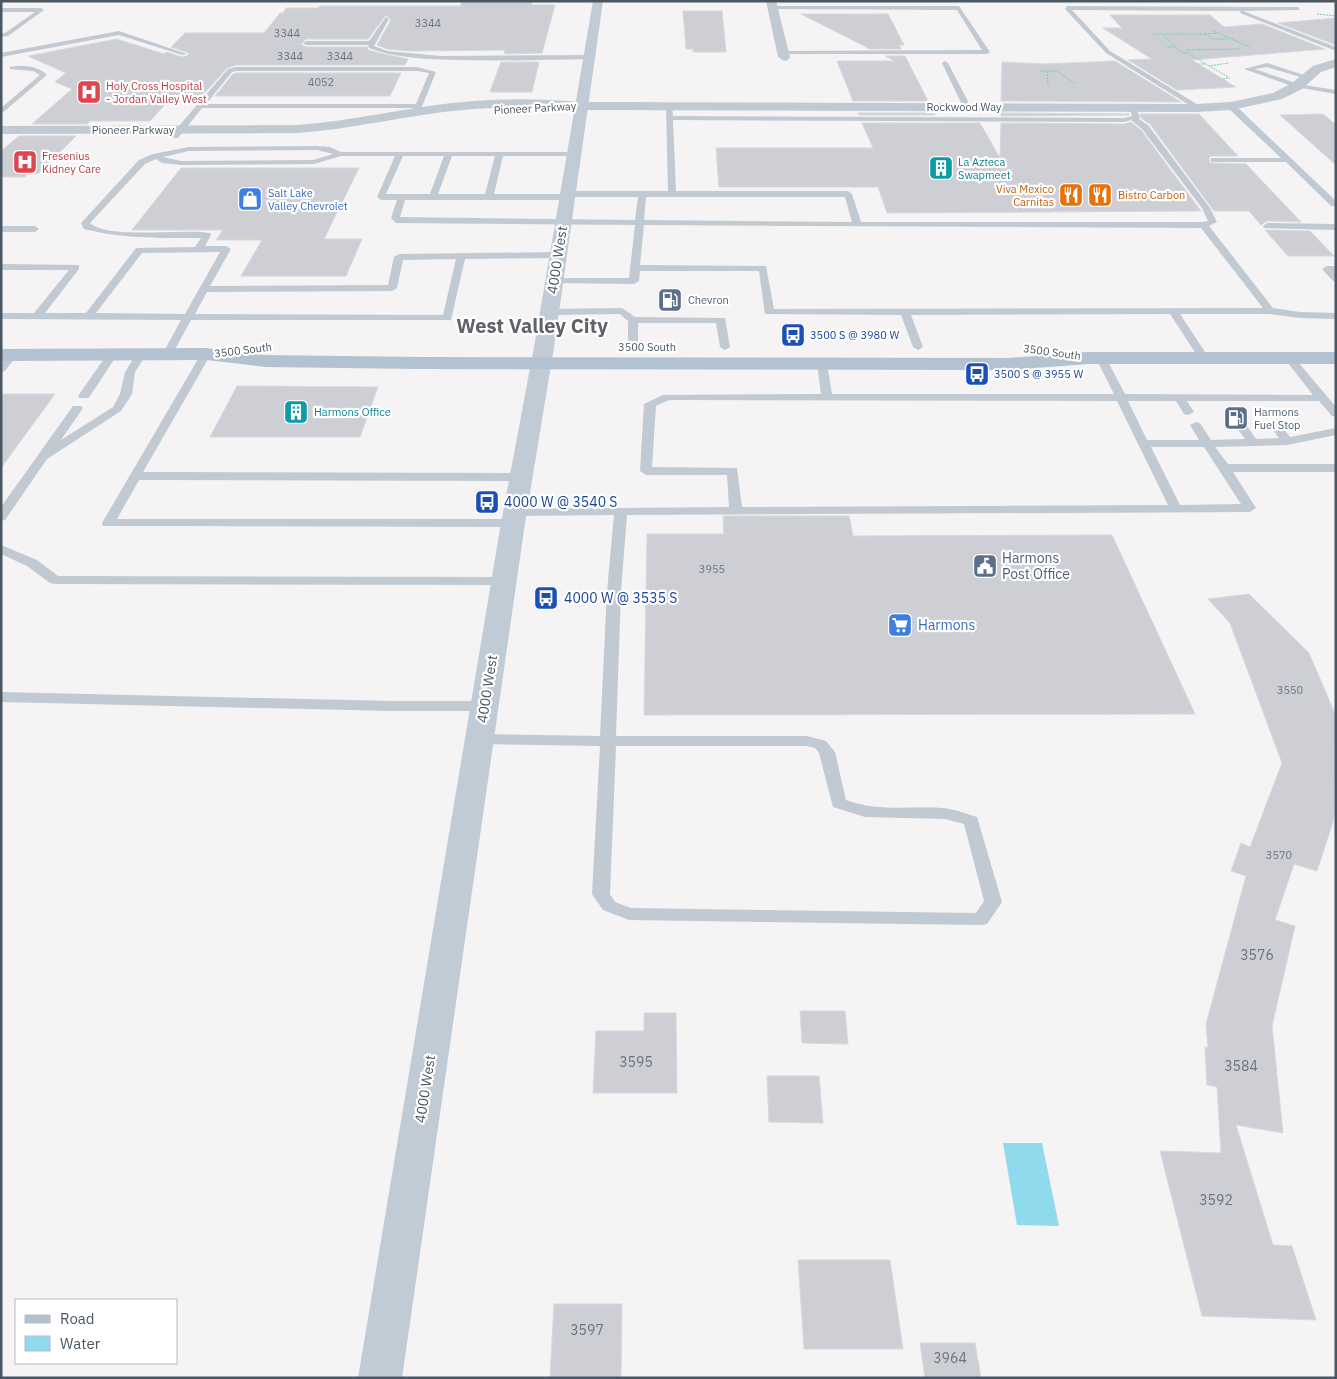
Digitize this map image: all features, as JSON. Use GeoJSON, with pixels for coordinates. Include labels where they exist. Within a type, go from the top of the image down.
{"type":"FeatureCollection","features":[{"type":"Feature","properties":{"kind":"main road","name":"3500 South"},"geometry":{"type":"LineString","coordinates":[[542,356],[633,347],[1021,347],[1057,350],[1095,358]]}},
{"type":"Feature","properties":{"kind":"main road","name":"3500 South"},"geometry":{"type":"LineString","coordinates":[[5,359],[206,354],[266,361],[542,356],[822,364],[1008,364],[1095,358],[1336,358]]}},
{"type":"Feature","properties":{"kind":"street","name":"4000 West"},"geometry":{"type":"LineString","coordinates":[[380,1378],[514,517],[542,356],[598,1]]}},
{"type":"Feature","properties":{"kind":"street"},"geometry":{"type":"LineString","coordinates":[[771,5],[784,54]]}},
{"type":"Feature","properties":{"kind":"street","name":"Rockwood Way"},"geometry":{"type":"LineString","coordinates":[[582,106],[669,112],[966,107],[1133,113],[1231,106],[1277,96],[1302,82],[1317,70],[1336,63]]}},
{"type":"Feature","properties":{"kind":"street","name":"Pioneer Parkway"},"geometry":{"type":"LineString","coordinates":[[1,136],[178,133],[310,128],[420,109],[554,103],[582,106]]}},
{"type":"Feature","properties":{"kind":"street","name":"Pioneer Parkway"},"geometry":{"type":"LineString","coordinates":[[1,130],[302,135],[343,131],[465,112],[549,110],[582,106]]}},
{"type":"Feature","properties":{"kind":"lane"},"geometry":{"type":"LineString","coordinates":[[771,5],[958,8],[987,52],[784,54]]}},
{"type":"Feature","properties":{"kind":"lane"},"geometry":{"type":"LineString","coordinates":[[1197,108],[1108,52],[1067,8],[1298,8]]}},
{"type":"Feature","properties":{"kind":"lane"},"geometry":{"type":"LineString","coordinates":[[1234,9],[1336,49]]}},
{"type":"Feature","properties":{"kind":"lane"},"geometry":{"type":"LineString","coordinates":[[1,10],[41,10],[6,35],[1,35]]}},
{"type":"Feature","properties":{"kind":"lane"},"geometry":{"type":"LineString","coordinates":[[371,43],[386,18]]}},
{"type":"Feature","properties":{"kind":"lane"},"geometry":{"type":"LineString","coordinates":[[1,55],[119,33],[184,54]]}},
{"type":"Feature","properties":{"kind":"lane"},"geometry":{"type":"LineString","coordinates":[[306,43],[371,43]]}},
{"type":"Feature","properties":{"kind":"lane"},"geometry":{"type":"LineString","coordinates":[[371,43],[371,46],[382,52],[423,57],[589,57]]}},
{"type":"Feature","properties":{"kind":"lane"},"geometry":{"type":"LineString","coordinates":[[945,63],[966,107]]}},
{"type":"Feature","properties":{"kind":"lane"},"geometry":{"type":"LineString","coordinates":[[1302,82],[1267,65],[1247,69],[1336,92]]}},
{"type":"Feature","properties":{"kind":"lane"},"geometry":{"type":"LineString","coordinates":[[1,112],[44,76],[39,71],[12,68]]}},
{"type":"Feature","properties":{"kind":"lane"},"geometry":{"type":"LineString","coordinates":[[178,133],[200,106],[230,70],[417,70],[433,72],[420,109],[200,106]]}},
{"type":"Feature","properties":{"kind":"lane"},"geometry":{"type":"LineString","coordinates":[[1231,106],[1334,204]]}},
{"type":"Feature","properties":{"kind":"lane"},"geometry":{"type":"LineString","coordinates":[[402,196],[396,220],[857,225],[1204,226],[1213,222],[1206,208],[1133,113],[1114,120],[669,112],[672,194]]}},
{"type":"Feature","properties":{"kind":"lane"},"geometry":{"type":"LineString","coordinates":[[198,250],[207,236],[136,236],[98,231],[87,227],[85,223],[142,162],[156,156],[189,149],[317,148],[330,149],[340,154]]}},
{"type":"Feature","properties":{"kind":"lane"},"geometry":{"type":"LineString","coordinates":[[156,156],[165,161],[181,163],[314,162],[340,154],[574,154]]}},
{"type":"Feature","properties":{"kind":"lane"},"geometry":{"type":"LineString","coordinates":[[400,154],[381,196],[848,194],[857,225]]}},
{"type":"Feature","properties":{"kind":"lane"},"geometry":{"type":"LineString","coordinates":[[433,196],[448,154]]}},
{"type":"Feature","properties":{"kind":"lane"},"geometry":{"type":"LineString","coordinates":[[489,196],[500,154]]}},
{"type":"Feature","properties":{"kind":"lane"},"geometry":{"type":"LineString","coordinates":[[1214,160],[1289,160]]}},
{"type":"Feature","properties":{"kind":"lane"},"geometry":{"type":"LineString","coordinates":[[554,281],[634,281],[642,194]]}},
{"type":"Feature","properties":{"kind":"lane"},"geometry":{"type":"LineString","coordinates":[[1204,226],[1270,311]]}},
{"type":"Feature","properties":{"kind":"lane"},"geometry":{"type":"LineString","coordinates":[[1266,226],[1336,227]]}},
{"type":"Feature","properties":{"kind":"lane"},"geometry":{"type":"LineString","coordinates":[[1,229],[35,229]]}},
{"type":"Feature","properties":{"kind":"lane"},"geometry":{"type":"LineString","coordinates":[[89,316],[139,250],[226,250],[167,355]]}},
{"type":"Feature","properties":{"kind":"lane"},"geometry":{"type":"LineString","coordinates":[[203,289],[392,288],[398,257],[558,255]]}},
{"type":"Feature","properties":{"kind":"lane"},"geometry":{"type":"LineString","coordinates":[[1,316],[448,318],[461,256]]}},
{"type":"Feature","properties":{"kind":"lane"},"geometry":{"type":"LineString","coordinates":[[1,267],[76,267],[37,316]]}},
{"type":"Feature","properties":{"kind":"lane"},"geometry":{"type":"LineString","coordinates":[[635,268],[763,268],[769,312],[1270,311],[1300,315],[1336,316]]}},
{"type":"Feature","properties":{"kind":"lane"},"geometry":{"type":"LineString","coordinates":[[1336,269],[1327,269],[1336,279]]}},
{"type":"Feature","properties":{"kind":"lane"},"geometry":{"type":"LineString","coordinates":[[549,312],[622,311],[633,320],[721,320],[725,347]]}},
{"type":"Feature","properties":{"kind":"lane"},"geometry":{"type":"LineString","coordinates":[[1173,311],[1204,358]]}},
{"type":"Feature","properties":{"kind":"lane"},"geometry":{"type":"LineString","coordinates":[[905,312],[918,347]]}},
{"type":"Feature","properties":{"kind":"lane"},"geometry":{"type":"LineString","coordinates":[[633,320],[633,347]]}},
{"type":"Feature","properties":{"kind":"lane"},"geometry":{"type":"LineString","coordinates":[[206,354],[108,523],[514,517],[620,511],[1250,508],[1196,425]]}},
{"type":"Feature","properties":{"kind":"lane"},"geometry":{"type":"LineString","coordinates":[[84,396],[112,355]]}},
{"type":"Feature","properties":{"kind":"lane"},"geometry":{"type":"LineString","coordinates":[[43,456],[117,409],[126,394],[130,372],[141,355]]}},
{"type":"Feature","properties":{"kind":"lane"},"geometry":{"type":"LineString","coordinates":[[1095,358],[1122,399],[1176,509]]}},
{"type":"Feature","properties":{"kind":"lane"},"geometry":{"type":"LineString","coordinates":[[1289,358],[1336,414]]}},
{"type":"Feature","properties":{"kind":"lane"},"geometry":{"type":"LineString","coordinates":[[822,364],[828,398]]}},
{"type":"Feature","properties":{"kind":"lane"},"geometry":{"type":"LineString","coordinates":[[736,510],[733,472],[646,471],[650,404],[667,396],[1122,399],[1336,398]]}},
{"type":"Feature","properties":{"kind":"lane"},"geometry":{"type":"LineString","coordinates":[[1222,398],[1231,412]]}},
{"type":"Feature","properties":{"kind":"lane"},"geometry":{"type":"LineString","coordinates":[[1255,398],[1265,412]]}},
{"type":"Feature","properties":{"kind":"lane"},"geometry":{"type":"LineString","coordinates":[[1180,399],[1188,412]]}},
{"type":"Feature","properties":{"kind":"lane"},"geometry":{"type":"LineString","coordinates":[[1,517],[77,408]]}},
{"type":"Feature","properties":{"kind":"lane"},"geometry":{"type":"LineString","coordinates":[[1241,425],[1253,443]]}},
{"type":"Feature","properties":{"kind":"lane"},"geometry":{"type":"LineString","coordinates":[[1275,425],[1287,441]]}},
{"type":"Feature","properties":{"kind":"lane"},"geometry":{"type":"LineString","coordinates":[[1142,443],[1207,444],[1287,441],[1336,431]]}},
{"type":"Feature","properties":{"kind":"lane"},"geometry":{"type":"LineString","coordinates":[[1225,468],[1336,468]]}},
{"type":"Feature","properties":{"kind":"lane"},"geometry":{"type":"LineString","coordinates":[[134,476],[521,477]]}},
{"type":"Feature","properties":{"kind":"lane"},"geometry":{"type":"LineString","coordinates":[[479,740],[608,741],[807,741],[820,744],[828,752],[839,804],[868,813],[946,814],[971,821],[993,902],[981,918],[629,914],[609,906],[601,894],[608,741],[614,591],[620,511]]}},
{"type":"Feature","properties":{"kind":"lane"},"geometry":{"type":"LineString","coordinates":[[1,549],[32,563],[55,580],[504,582]]}},
{"type":"Feature","properties":{"kind":"lane"},"geometry":{"type":"LineString","coordinates":[[1,698],[391,706],[485,706]]}},
{"type":"Feature","properties":{"kind":"path"},"geometry":{"type":"LineString","coordinates":[[1317,14],[1336,16]]}},
{"type":"Feature","properties":{"kind":"path"},"geometry":{"type":"LineString","coordinates":[[1212,30],[1255,49]]}},
{"type":"Feature","properties":{"kind":"path"},"geometry":{"type":"LineString","coordinates":[[1153,34],[1218,33]]}},
{"type":"Feature","properties":{"kind":"path"},"geometry":{"type":"LineString","coordinates":[[1162,34],[1182,53],[1188,53],[1209,66]]}},
{"type":"Feature","properties":{"kind":"path"},"geometry":{"type":"LineString","coordinates":[[1206,34],[1212,39],[1230,39]]}},
{"type":"Feature","properties":{"kind":"path"},"geometry":{"type":"LineString","coordinates":[[1167,47],[1175,47]]}},
{"type":"Feature","properties":{"kind":"path"},"geometry":{"type":"LineString","coordinates":[[1186,50],[1233,50],[1250,47]]}},
{"type":"Feature","properties":{"kind":"path"},"geometry":{"type":"LineString","coordinates":[[1198,64],[1206,64]]}},
{"type":"Feature","properties":{"kind":"path"},"geometry":{"type":"LineString","coordinates":[[1040,70],[1047,71]]}},
{"type":"Feature","properties":{"kind":"path"},"geometry":{"type":"LineString","coordinates":[[1057,71],[1063,71]]}},
{"type":"Feature","properties":{"kind":"water"},"geometry":{"type":"Polygon","coordinates":[[[1003,1143],[1042,1143],[1059,1226],[1017,1225],[1003,1143]]]}},
{"type":"Feature","properties":{"kind":"building"},"geometry":{"type":"Polygon","coordinates":[[[462,1],[533,1],[531,5],[555,5],[542,53],[504,54],[505,50],[411,51],[387,49],[377,45],[391,20],[386,15],[368,39],[306,39],[301,44],[306,47],[367,47],[368,50],[408,59],[405,65],[236,65],[227,68],[202,96],[173,96],[150,121],[90,121],[87,124],[32,124],[72,89],[55,82],[66,73],[28,56],[117,39],[164,54],[166,52],[182,57],[187,56],[189,53],[171,47],[185,33],[264,33],[286,8],[318,8],[320,6],[460,6],[462,1]]]}},
{"type":"Feature","properties":{"kind":"building"},"geometry":{"type":"Polygon","coordinates":[[[683,11],[722,11],[726,52],[693,52],[693,49],[686,49],[683,11]]]}},
{"type":"Feature","properties":{"kind":"building"},"geometry":{"type":"Polygon","coordinates":[[[801,14],[888,14],[904,45],[899,45],[901,49],[870,49],[801,14]]]}},
{"type":"Feature","properties":{"kind":"building"},"geometry":{"type":"Polygon","coordinates":[[[1110,15],[1210,15],[1224,27],[1262,24],[1325,49],[1192,60],[1236,87],[1177,90],[1128,60],[1152,59],[1103,28],[1122,28],[1110,15]]]}},
{"type":"Feature","properties":{"kind":"building"},"geometry":{"type":"Polygon","coordinates":[[[1336,18],[1336,45],[1278,23],[1336,18]]]}},
{"type":"Feature","properties":{"kind":"building"},"geometry":{"type":"Polygon","coordinates":[[[885,56],[905,56],[928,101],[853,101],[837,61],[895,61],[885,56]]]}},
{"type":"Feature","properties":{"kind":"building"},"geometry":{"type":"Polygon","coordinates":[[[1115,61],[1181,102],[1001,101],[1002,62],[1045,64],[1115,61]]]}},
{"type":"Feature","properties":{"kind":"building"},"geometry":{"type":"Polygon","coordinates":[[[501,62],[539,62],[532,92],[490,92],[501,62]]]}},
{"type":"Feature","properties":{"kind":"building"},"geometry":{"type":"Polygon","coordinates":[[[401,73],[390,96],[215,96],[233,74],[401,73]]]}},
{"type":"Feature","properties":{"kind":"building"},"geometry":{"type":"Polygon","coordinates":[[[858,113],[934,113],[935,115],[859,115],[858,113]]]}},
{"type":"Feature","properties":{"kind":"building"},"geometry":{"type":"Polygon","coordinates":[[[1001,113],[1129,114],[1130,115],[1001,116],[1001,113]]]}},
{"type":"Feature","properties":{"kind":"building"},"geometry":{"type":"Polygon","coordinates":[[[1140,114],[1199,114],[1238,156],[1211,156],[1209,158],[1210,163],[1246,164],[1301,222],[1267,221],[1261,225],[1249,211],[1214,211],[1150,124],[1141,118],[1140,114]]]}},
{"type":"Feature","properties":{"kind":"building"},"geometry":{"type":"Polygon","coordinates":[[[1323,114],[1336,125],[1336,165],[1280,115],[1323,114]]]}},
{"type":"Feature","properties":{"kind":"building","name":"La Azteca Swapmeet"},"geometry":{"type":"Polygon","coordinates":[[[1131,122],[1141,130],[1201,211],[887,213],[878,187],[719,187],[716,148],[873,148],[862,123],[980,123],[1000,158],[1001,123],[1124,124],[1131,122]]]}},
{"type":"Feature","properties":{"kind":"building"},"geometry":{"type":"Polygon","coordinates":[[[19,136],[76,136],[39,173],[26,174],[25,177],[1,177],[1,151],[19,136]]]}},
{"type":"Feature","properties":{"kind":"building","name":"Salt Lake Valley Chevrolet"},"geometry":{"type":"Polygon","coordinates":[[[181,168],[359,168],[324,239],[362,239],[346,276],[241,276],[262,240],[216,240],[223,230],[132,230],[181,168]]]}},
{"type":"Feature","properties":{"kind":"building"},"geometry":{"type":"Polygon","coordinates":[[[1265,230],[1310,231],[1334,256],[1288,256],[1265,230]]]}},
{"type":"Feature","properties":{"kind":"building","name":"Harmons Office"},"geometry":{"type":"Polygon","coordinates":[[[237,386],[378,387],[360,437],[210,437],[237,386]]]}},
{"type":"Feature","properties":{"kind":"building"},"geometry":{"type":"Polygon","coordinates":[[[1,394],[55,394],[1,468],[1,394]]]}},
{"type":"Feature","properties":{"kind":"building","name":"Harmons"},"geometry":{"type":"Polygon","coordinates":[[[723,516],[849,516],[853,536],[1112,535],[1195,714],[644,715],[647,534],[724,534],[723,516]]]}},
{"type":"Feature","properties":{"kind":"building"},"geometry":{"type":"Polygon","coordinates":[[[1249,594],[1309,653],[1335,714],[1334,819],[1317,871],[1294,864],[1275,920],[1295,926],[1272,1026],[1283,1133],[1236,1125],[1273,1245],[1292,1246],[1316,1320],[1202,1316],[1160,1151],[1221,1153],[1217,1087],[1207,1085],[1205,1047],[1208,1048],[1206,1024],[1246,876],[1231,871],[1241,843],[1250,847],[1282,763],[1230,623],[1208,599],[1249,594]]]}},
{"type":"Feature","properties":{"kind":"building"},"geometry":{"type":"Polygon","coordinates":[[[800,1011],[845,1011],[848,1044],[802,1043],[800,1011]]]}},
{"type":"Feature","properties":{"kind":"building"},"geometry":{"type":"Polygon","coordinates":[[[644,1013],[676,1013],[677,1093],[593,1093],[596,1031],[644,1031],[644,1013]]]}},
{"type":"Feature","properties":{"kind":"building"},"geometry":{"type":"Polygon","coordinates":[[[767,1076],[819,1076],[823,1123],[769,1122],[767,1076]]]}},
{"type":"Feature","properties":{"kind":"building"},"geometry":{"type":"Polygon","coordinates":[[[798,1260],[890,1260],[903,1349],[804,1349],[798,1260]]]}},
{"type":"Feature","properties":{"kind":"building"},"geometry":{"type":"Polygon","coordinates":[[[554,1304],[622,1304],[621,1378],[550,1378],[554,1304]]]}},
{"type":"Feature","properties":{"kind":"building"},"geometry":{"type":"Polygon","coordinates":[[[920,1343],[975,1343],[981,1378],[925,1378],[920,1343]]]}},
{"type":"Feature","properties":{"kind":"place","name":"Holy Cross Hospital - Jordan Valley West"},"geometry":{"type":"Point","coordinates":[89,92]}},
{"type":"Feature","properties":{"kind":"place","name":"Fresenius Kidney Care"},"geometry":{"type":"Point","coordinates":[25,162]}},
{"type":"Feature","properties":{"kind":"place","name":"La Azteca Swapmeet"},"geometry":{"type":"Point","coordinates":[941,168]}},
{"type":"Feature","properties":{"kind":"place","name":"Viva Mexico Carnitas"},"geometry":{"type":"Point","coordinates":[1071,195]}},
{"type":"Feature","properties":{"kind":"place","name":"Bistro Carbon"},"geometry":{"type":"Point","coordinates":[1100,195]}},
{"type":"Feature","properties":{"kind":"place","name":"Salt Lake Valley Chevrolet"},"geometry":{"type":"Point","coordinates":[250,199]}},
{"type":"Feature","properties":{"kind":"place","name":"Chevron"},"geometry":{"type":"Point","coordinates":[670,300]}},
{"type":"Feature","properties":{"kind":"place","name":"3500 S @ 3980 W"},"geometry":{"type":"Point","coordinates":[793,335]}},
{"type":"Feature","properties":{"kind":"place","name":"3500 S @ 3955 W"},"geometry":{"type":"Point","coordinates":[977,374]}},
{"type":"Feature","properties":{"kind":"place","name":"Harmons Office"},"geometry":{"type":"Point","coordinates":[296,412]}},
{"type":"Feature","properties":{"kind":"place","name":"Harmons Fuel Stop"},"geometry":{"type":"Point","coordinates":[1236,418]}},
{"type":"Feature","properties":{"kind":"place","name":"4000 W @ 3540 S"},"geometry":{"type":"Point","coordinates":[487,502]}},
{"type":"Feature","properties":{"kind":"place","name":"Harmons Post Office"},"geometry":{"type":"Point","coordinates":[985,566]}},
{"type":"Feature","properties":{"kind":"place","name":"4000 W @ 3535 S"},"geometry":{"type":"Point","coordinates":[546,598]}},
{"type":"Feature","properties":{"kind":"place","name":"Harmons"},"geometry":{"type":"Point","coordinates":[900,625]}},
{"type":"Feature","properties":{"kind":"district","name":"West Valley City"},"geometry":{"type":"Point","coordinates":[532,325]}}]}
